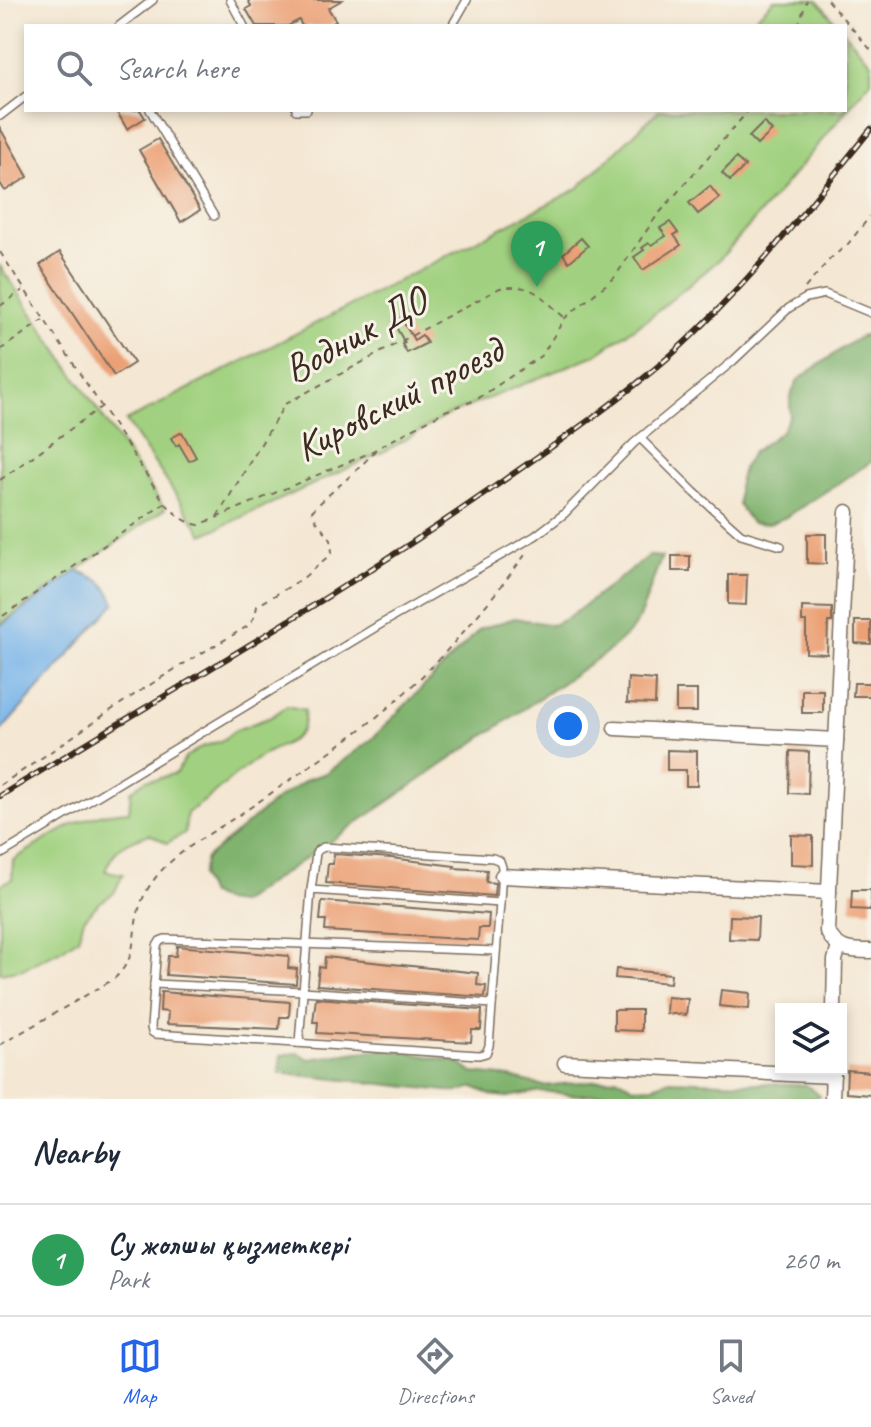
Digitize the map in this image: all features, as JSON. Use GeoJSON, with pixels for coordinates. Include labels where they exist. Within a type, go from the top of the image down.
{"type":"FeatureCollection","features":[{"type":"Feature","properties":{"kind":"street"},"geometry":{"type":"LineString","coordinates":[[847,512],[827,931],[839,947],[849,951],[871,951]]}},
{"type":"Feature","properties":{"kind":"street"},"geometry":{"type":"LineString","coordinates":[[615,728],[836,740]]}},
{"type":"Feature","properties":{"kind":"street"},"geometry":{"type":"LineString","coordinates":[[502,876],[829,892]]}},
{"type":"Feature","properties":{"kind":"street"},"geometry":{"type":"LineString","coordinates":[[834,1003],[835,960],[839,947]]}},
{"type":"Feature","properties":{"kind":"street"},"geometry":{"type":"LineString","coordinates":[[565,1063],[775,1070]]}},
{"type":"Feature","properties":{"kind":"street"},"geometry":{"type":"LineString","coordinates":[[832,1099],[833,1075]]}},
{"type":"Feature","properties":{"kind":"lane"},"geometry":{"type":"LineString","coordinates":[[122,24],[153,0]]}},
{"type":"Feature","properties":{"kind":"lane"},"geometry":{"type":"LineString","coordinates":[[230,0],[243,24]]}},
{"type":"Feature","properties":{"kind":"lane"},"geometry":{"type":"LineString","coordinates":[[453,24],[467,0]]}},
{"type":"Feature","properties":{"kind":"lane"},"geometry":{"type":"LineString","coordinates":[[0,116],[24,98]]}},
{"type":"Feature","properties":{"kind":"lane"},"geometry":{"type":"LineString","coordinates":[[151,112],[214,216]]}},
{"type":"Feature","properties":{"kind":"lane"},"geometry":{"type":"LineString","coordinates":[[0,855],[381,624],[535,536],[564,514],[640,438],[733,361],[789,308],[806,298],[825,294],[871,313]]}},
{"type":"Feature","properties":{"kind":"lane"},"geometry":{"type":"LineString","coordinates":[[640,438],[741,534],[781,546]]}},
{"type":"Feature","properties":{"kind":"lane"},"geometry":{"type":"LineString","coordinates":[[299,1043],[307,944],[311,890],[318,850],[324,847],[497,859],[502,864],[502,876],[489,1046],[482,1055],[155,1034],[151,1027],[154,984],[157,946],[162,939],[307,944],[496,951]]}},
{"type":"Feature","properties":{"kind":"lane"},"geometry":{"type":"LineString","coordinates":[[311,890],[500,903]]}},
{"type":"Feature","properties":{"kind":"lane"},"geometry":{"type":"LineString","coordinates":[[154,984],[492,1004]]}},
{"type":"Feature","properties":{"kind":"path"},"geometry":{"type":"LineString","coordinates":[[799,24],[807,0]]}},
{"type":"Feature","properties":{"kind":"path"},"geometry":{"type":"LineString","coordinates":[[827,0],[871,50]]}},
{"type":"Feature","properties":{"kind":"path","name":"Кировский проезд"},"geometry":{"type":"LineString","coordinates":[[165,503],[178,517],[199,525],[377,448],[445,411],[476,400],[542,355],[565,318],[614,278],[656,217],[747,112]]}},
{"type":"Feature","properties":{"kind":"path"},"geometry":{"type":"LineString","coordinates":[[789,308],[871,215]]}},
{"type":"Feature","properties":{"kind":"path"},"geometry":{"type":"LineString","coordinates":[[0,252],[165,503],[0,618]]}},
{"type":"Feature","properties":{"kind":"path","name":"Водник ДО"},"geometry":{"type":"LineString","coordinates":[[216,518],[285,404],[500,288],[531,288],[565,318]]}},
{"type":"Feature","properties":{"kind":"path"},"geometry":{"type":"LineString","coordinates":[[0,306],[24,289]]}},
{"type":"Feature","properties":{"kind":"path"},"geometry":{"type":"LineString","coordinates":[[0,350],[44,319]]}},
{"type":"Feature","properties":{"kind":"path"},"geometry":{"type":"LineString","coordinates":[[0,480],[102,407]]}},
{"type":"Feature","properties":{"kind":"path"},"geometry":{"type":"LineString","coordinates":[[0,785],[153,683],[248,626],[257,606],[302,579],[332,553],[331,539],[312,511],[377,448]]}},
{"type":"Feature","properties":{"kind":"path"},"geometry":{"type":"LineString","coordinates":[[0,1045],[114,979],[130,960],[139,907],[161,871],[364,727],[419,678],[491,598],[528,552],[535,536]]}},
{"type":"Feature","properties":{"kind":"green space"},"geometry":{"type":"Polygon","coordinates":[[[774,0],[817,0],[837,24],[749,24],[774,0]]]}},
{"type":"Feature","properties":{"kind":"green space"},"geometry":{"type":"Polygon","coordinates":[[[847,35],[871,63],[871,81],[847,110],[847,35]]]}},
{"type":"Feature","properties":{"kind":"green space"},"geometry":{"type":"Polygon","coordinates":[[[657,112],[845,112],[720,259],[653,315],[595,355],[448,415],[385,451],[203,535],[126,421],[577,189],[657,112]]]}},
{"type":"Feature","properties":{"kind":"green space"},"geometry":{"type":"Polygon","coordinates":[[[0,266],[165,509],[77,570],[104,585],[115,603],[0,732],[0,626],[59,583],[0,624],[0,266]]]}},
{"type":"Feature","properties":{"kind":"green space"},"geometry":{"type":"Polygon","coordinates":[[[871,334],[871,462],[786,517],[769,524],[751,523],[738,504],[743,468],[752,453],[782,431],[790,415],[790,397],[798,380],[844,347],[871,334]]]}},
{"type":"Feature","properties":{"kind":"green space"},"geometry":{"type":"Polygon","coordinates":[[[649,556],[662,557],[642,611],[631,631],[610,650],[240,903],[223,901],[208,893],[201,876],[206,858],[277,799],[308,779],[326,773],[371,740],[480,629],[515,618],[552,625],[568,618],[649,556]]]}},
{"type":"Feature","properties":{"kind":"green space"},"geometry":{"type":"Polygon","coordinates":[[[287,706],[305,710],[302,729],[296,737],[255,760],[187,813],[185,833],[167,843],[150,834],[122,846],[105,871],[123,874],[114,893],[84,919],[78,938],[23,969],[0,973],[0,885],[12,879],[13,860],[81,821],[129,811],[131,791],[146,780],[176,773],[186,757],[202,747],[271,717],[287,706]]]}},
{"type":"Feature","properties":{"kind":"green space"},"geometry":{"type":"Polygon","coordinates":[[[381,1049],[458,1062],[473,1073],[510,1077],[544,1086],[618,1078],[634,1087],[653,1086],[670,1080],[806,1085],[820,1096],[815,1099],[629,1099],[612,1093],[577,1095],[541,1091],[507,1097],[490,1095],[474,1087],[457,1092],[280,1073],[281,1055],[298,1053],[309,1059],[381,1049]]]}},
{"type":"Feature","properties":{"kind":"water"},"geometry":{"type":"Polygon","coordinates":[[[77,571],[100,582],[115,603],[0,732],[0,626],[77,571]]]}},
{"type":"Feature","properties":{"kind":"building"},"geometry":{"type":"Polygon","coordinates":[[[248,0],[342,0],[328,8],[336,21],[331,24],[301,24],[299,20],[292,24],[255,24],[246,9],[251,6],[248,0]]]}},
{"type":"Feature","properties":{"kind":"building"},"geometry":{"type":"Polygon","coordinates":[[[117,112],[141,112],[145,118],[127,129],[117,112]]]}},
{"type":"Feature","properties":{"kind":"building"},"geometry":{"type":"Polygon","coordinates":[[[764,122],[772,131],[757,145],[749,137],[764,122]]]}},
{"type":"Feature","properties":{"kind":"building"},"geometry":{"type":"Polygon","coordinates":[[[0,128],[28,177],[5,191],[0,183],[0,128]]]}},
{"type":"Feature","properties":{"kind":"building"},"geometry":{"type":"Polygon","coordinates":[[[158,139],[200,210],[181,222],[139,150],[158,139]]]}},
{"type":"Feature","properties":{"kind":"building"},"geometry":{"type":"Polygon","coordinates":[[[736,158],[745,166],[730,181],[722,173],[736,158]]]}},
{"type":"Feature","properties":{"kind":"building"},"geometry":{"type":"Polygon","coordinates":[[[710,186],[719,198],[698,214],[689,203],[710,186]]]}},
{"type":"Feature","properties":{"kind":"building"},"geometry":{"type":"Polygon","coordinates":[[[670,222],[678,233],[674,235],[681,245],[643,270],[634,257],[649,243],[651,245],[666,236],[660,228],[670,222]]]}},
{"type":"Feature","properties":{"kind":"building"},"geometry":{"type":"Polygon","coordinates":[[[581,238],[588,246],[569,262],[563,254],[581,238]]]}},
{"type":"Feature","properties":{"kind":"building"},"geometry":{"type":"Polygon","coordinates":[[[60,252],[134,363],[114,376],[40,265],[60,252]]]}},
{"type":"Feature","properties":{"kind":"building"},"geometry":{"type":"Polygon","coordinates":[[[401,318],[414,340],[422,335],[427,343],[407,353],[393,322],[401,318]]]}},
{"type":"Feature","properties":{"kind":"building"},"geometry":{"type":"Polygon","coordinates":[[[182,432],[196,457],[189,461],[179,444],[176,446],[171,438],[182,432]]]}},
{"type":"Feature","properties":{"kind":"building"},"geometry":{"type":"Polygon","coordinates":[[[807,534],[826,534],[826,564],[807,563],[807,534]]]}},
{"type":"Feature","properties":{"kind":"building"},"geometry":{"type":"Polygon","coordinates":[[[672,556],[690,556],[690,571],[672,571],[672,556]]]}},
{"type":"Feature","properties":{"kind":"building"},"geometry":{"type":"Polygon","coordinates":[[[728,575],[747,575],[746,605],[728,604],[728,575]]]}},
{"type":"Feature","properties":{"kind":"building"},"geometry":{"type":"Polygon","coordinates":[[[802,607],[832,608],[832,622],[828,622],[827,654],[806,653],[806,622],[802,622],[802,607]]]}},
{"type":"Feature","properties":{"kind":"building"},"geometry":{"type":"Polygon","coordinates":[[[855,621],[871,621],[871,644],[855,643],[855,621]]]}},
{"type":"Feature","properties":{"kind":"building"},"geometry":{"type":"Polygon","coordinates":[[[628,678],[656,680],[655,704],[627,703],[628,678]]]}},
{"type":"Feature","properties":{"kind":"building"},"geometry":{"type":"Polygon","coordinates":[[[854,683],[871,683],[871,696],[853,696],[854,683]]]}},
{"type":"Feature","properties":{"kind":"building"},"geometry":{"type":"Polygon","coordinates":[[[676,690],[697,690],[697,712],[676,712],[676,690]]]}},
{"type":"Feature","properties":{"kind":"building"},"geometry":{"type":"Polygon","coordinates":[[[802,690],[823,690],[823,713],[802,713],[802,690]]]}},
{"type":"Feature","properties":{"kind":"building"},"geometry":{"type":"Polygon","coordinates":[[[667,750],[697,751],[697,786],[686,786],[686,770],[667,770],[667,750]]]}},
{"type":"Feature","properties":{"kind":"building"},"geometry":{"type":"Polygon","coordinates":[[[790,751],[809,752],[808,794],[789,793],[790,751]]]}},
{"type":"Feature","properties":{"kind":"building"},"geometry":{"type":"Polygon","coordinates":[[[791,835],[813,836],[813,865],[791,864],[791,835]]]}},
{"type":"Feature","properties":{"kind":"building"},"geometry":{"type":"Polygon","coordinates":[[[334,854],[487,870],[486,882],[495,883],[494,896],[326,883],[328,864],[333,864],[334,854]]]}},
{"type":"Feature","properties":{"kind":"building"},"geometry":{"type":"Polygon","coordinates":[[[852,890],[871,890],[871,910],[851,909],[852,890]]]}},
{"type":"Feature","properties":{"kind":"building"},"geometry":{"type":"Polygon","coordinates":[[[322,901],[489,914],[488,928],[479,928],[478,940],[325,931],[326,920],[320,920],[322,901]]]}},
{"type":"Feature","properties":{"kind":"building"},"geometry":{"type":"Polygon","coordinates":[[[730,916],[758,917],[757,940],[729,939],[730,916]]]}},
{"type":"Feature","properties":{"kind":"building"},"geometry":{"type":"Polygon","coordinates":[[[177,946],[289,956],[288,968],[297,969],[296,984],[166,975],[168,956],[176,956],[177,946]]]}},
{"type":"Feature","properties":{"kind":"building"},"geometry":{"type":"Polygon","coordinates":[[[325,957],[478,973],[477,985],[486,986],[485,997],[317,985],[319,967],[324,968],[325,957]]]}},
{"type":"Feature","properties":{"kind":"building"},"geometry":{"type":"Polygon","coordinates":[[[616,969],[671,974],[670,983],[615,978],[616,969]]]}},
{"type":"Feature","properties":{"kind":"building"},"geometry":{"type":"Polygon","coordinates":[[[721,990],[750,993],[749,1009],[719,1006],[721,990]]]}},
{"type":"Feature","properties":{"kind":"building"},"geometry":{"type":"Polygon","coordinates":[[[161,992],[290,1002],[289,1017],[280,1017],[279,1029],[167,1024],[168,1012],[160,1011],[161,992]]]}},
{"type":"Feature","properties":{"kind":"building"},"geometry":{"type":"Polygon","coordinates":[[[667,997],[688,999],[686,1015],[666,1013],[667,997]]]}},
{"type":"Feature","properties":{"kind":"building"},"geometry":{"type":"Polygon","coordinates":[[[316,998],[482,1010],[481,1030],[472,1030],[471,1042],[317,1033],[318,1022],[313,1022],[316,998]]]}},
{"type":"Feature","properties":{"kind":"building"},"geometry":{"type":"Polygon","coordinates":[[[614,1010],[641,1010],[641,1031],[614,1030],[614,1010]]]}},
{"type":"Feature","properties":{"kind":"building"},"geometry":{"type":"Polygon","coordinates":[[[847,1070],[871,1072],[871,1095],[846,1093],[847,1070]]]}},
{"type":"Feature","properties":{"kind":"railway"},"geometry":{"type":"LineString","coordinates":[[0,796],[383,561],[570,434],[652,372],[699,329],[776,246],[871,129]]}},
{"type":"Feature","properties":{"kind":"place","name":"Су жолшы қызметкері"},"geometry":{"type":"Point","coordinates":[537,287]}}]}
